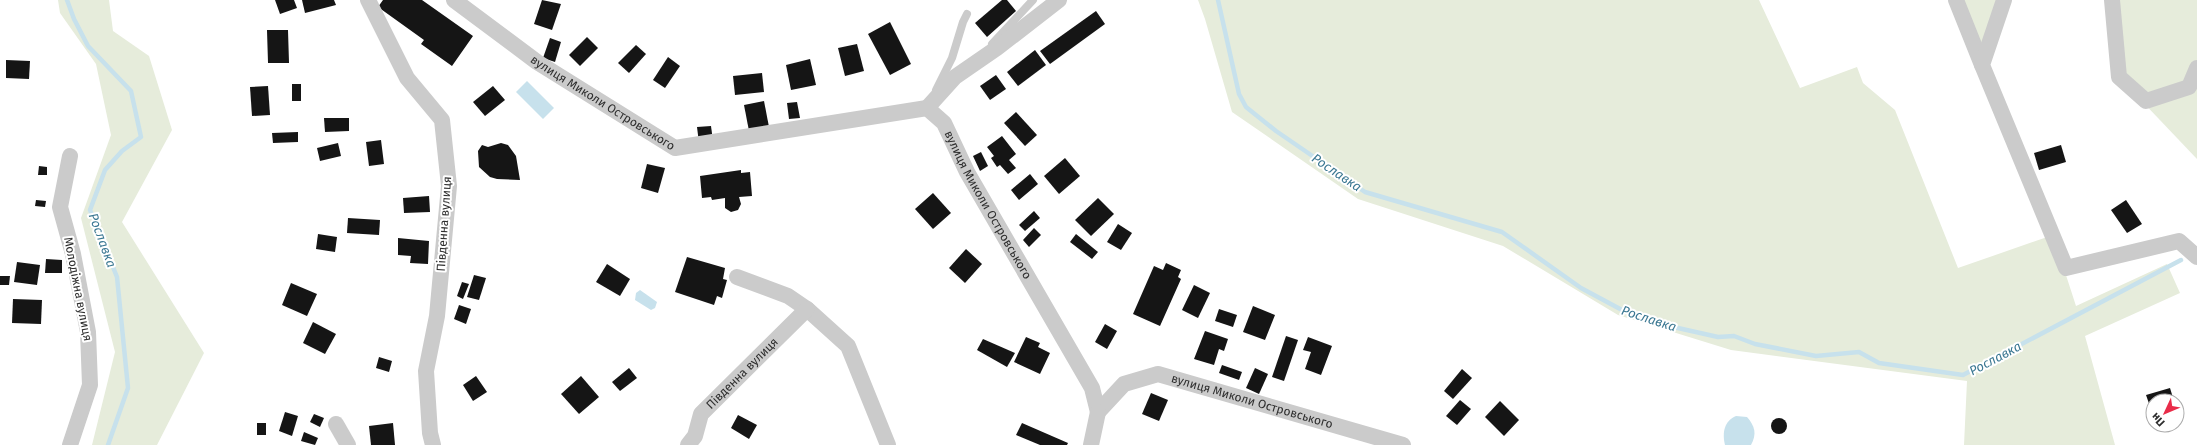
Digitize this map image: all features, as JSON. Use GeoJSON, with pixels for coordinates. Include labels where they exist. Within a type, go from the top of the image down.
{"type":"FeatureCollection","features":[{"type":"Feature","properties":{"kind":"street","name":"Південна вулиця"},"geometry":{"type":"LineString","coordinates":[[368,0],[406,78],[442,120],[449,186],[437,316],[426,371],[430,433],[433,445]]}},
{"type":"Feature","properties":{"kind":"street","name":"вулиця Миколи Островського"},"geometry":{"type":"LineString","coordinates":[[454,0],[537,62],[675,148],[927,108],[944,123],[967,172],[1092,388],[1098,412]]}},
{"type":"Feature","properties":{"kind":"street"},"geometry":{"type":"LineString","coordinates":[[927,108],[955,77],[1059,0]]}},
{"type":"Feature","properties":{"kind":"street"},"geometry":{"type":"LineString","coordinates":[[1956,0],[2066,268],[2179,241],[2197,257]]}},
{"type":"Feature","properties":{"kind":"street"},"geometry":{"type":"LineString","coordinates":[[1982,64],[2004,0]]}},
{"type":"Feature","properties":{"kind":"street"},"geometry":{"type":"LineString","coordinates":[[2112,0],[2119,77],[2146,100],[2189,86],[2197,68]]}},
{"type":"Feature","properties":{"kind":"street","name":"Молодіжна вулиця"},"geometry":{"type":"LineString","coordinates":[[70,156],[60,207],[73,254],[88,332],[90,385],[70,445]]}},
{"type":"Feature","properties":{"kind":"street"},"geometry":{"type":"LineString","coordinates":[[737,277],[788,296],[807,309],[848,346],[888,445]]}},
{"type":"Feature","properties":{"kind":"street","name":"Південна вулиця"},"geometry":{"type":"LineString","coordinates":[[688,445],[695,436],[701,414],[807,309]]}},
{"type":"Feature","properties":{"kind":"street","name":"вулиця Миколи Островського"},"geometry":{"type":"LineString","coordinates":[[1098,412],[1124,384],[1158,374],[1403,445]]}},
{"type":"Feature","properties":{"kind":"street"},"geometry":{"type":"LineString","coordinates":[[1091,445],[1098,412]]}},
{"type":"Feature","properties":{"kind":"street"},"geometry":{"type":"LineString","coordinates":[[336,424],[348,445]]}},
{"type":"Feature","properties":{"kind":"lane"},"geometry":{"type":"LineString","coordinates":[[978,61],[1033,0]]}},
{"type":"Feature","properties":{"kind":"lane"},"geometry":{"type":"LineString","coordinates":[[927,108],[952,58],[963,22],[967,14]]}},
{"type":"Feature","properties":{"kind":"green space"},"geometry":{"type":"Polygon","coordinates":[[[58,0],[109,0],[113,31],[149,56],[172,130],[122,222],[204,353],[157,445],[92,445],[115,352],[81,218],[111,135],[96,64],[60,13],[58,0]]]}},
{"type":"Feature","properties":{"kind":"green space"},"geometry":{"type":"Polygon","coordinates":[[[1198,0],[1759,0],[1800,88],[1857,67],[1863,83],[1895,110],[1958,268],[2053,235],[2076,306],[2167,264],[2180,293],[2085,336],[2115,445],[1964,445],[1967,381],[1731,350],[1618,315],[1503,246],[1358,199],[1232,112],[1198,0]]]}},
{"type":"Feature","properties":{"kind":"green space"},"geometry":{"type":"Polygon","coordinates":[[[1961,0],[2008,0],[1984,65],[1961,0]]]}},
{"type":"Feature","properties":{"kind":"green space"},"geometry":{"type":"Polygon","coordinates":[[[2112,0],[2197,0],[2197,159],[2119,77],[2112,0]]]}},
{"type":"Feature","properties":{"kind":"water"},"geometry":{"type":"Polygon","coordinates":[[[527,81],[554,108],[543,119],[516,92],[527,81]]]}},
{"type":"Feature","properties":{"kind":"water"},"geometry":{"type":"Polygon","coordinates":[[[640,290],[657,302],[655,308],[651,310],[635,300],[636,293],[640,290]]]}},
{"type":"Feature","properties":{"kind":"water"},"geometry":{"type":"Polygon","coordinates":[[[1736,416],[1747,417],[1752,424],[1754,437],[1751,445],[1725,445],[1724,432],[1726,424],[1736,416]]]}},
{"type":"Feature","properties":{"kind":"building"},"geometry":{"type":"Polygon","coordinates":[[[275,0],[294,0],[297,8],[280,14],[275,0]]]}},
{"type":"Feature","properties":{"kind":"building"},"geometry":{"type":"Polygon","coordinates":[[[302,0],[334,0],[336,5],[305,13],[302,0]]]}},
{"type":"Feature","properties":{"kind":"building"},"geometry":{"type":"Polygon","coordinates":[[[383,0],[422,0],[473,36],[452,66],[421,44],[424,40],[378,7],[383,0]]]}},
{"type":"Feature","properties":{"kind":"building"},"geometry":{"type":"Polygon","coordinates":[[[542,0],[561,4],[552,30],[534,24],[542,0]]]}},
{"type":"Feature","properties":{"kind":"building"},"geometry":{"type":"Polygon","coordinates":[[[1002,0],[1007,0],[1016,11],[987,37],[975,23],[1002,0]]]}},
{"type":"Feature","properties":{"kind":"building"},"geometry":{"type":"Polygon","coordinates":[[[1096,11],[1105,24],[1050,64],[1040,51],[1096,11]]]}},
{"type":"Feature","properties":{"kind":"building"},"geometry":{"type":"Polygon","coordinates":[[[890,22],[911,64],[890,75],[868,34],[890,22]]]}},
{"type":"Feature","properties":{"kind":"building"},"geometry":{"type":"Polygon","coordinates":[[[267,30],[288,30],[289,63],[268,63],[267,30]]]}},
{"type":"Feature","properties":{"kind":"building"},"geometry":{"type":"Polygon","coordinates":[[[587,37],[598,48],[580,66],[569,55],[587,37]]]}},
{"type":"Feature","properties":{"kind":"building"},"geometry":{"type":"Polygon","coordinates":[[[550,38],[561,42],[555,62],[543,58],[550,38]]]}},
{"type":"Feature","properties":{"kind":"building"},"geometry":{"type":"Polygon","coordinates":[[[857,44],[864,71],[845,76],[838,48],[857,44]]]}},
{"type":"Feature","properties":{"kind":"building"},"geometry":{"type":"Polygon","coordinates":[[[636,45],[646,54],[629,73],[618,63],[636,45]]]}},
{"type":"Feature","properties":{"kind":"building"},"geometry":{"type":"Polygon","coordinates":[[[1035,50],[1046,65],[1018,86],[1007,72],[1035,50]]]}},
{"type":"Feature","properties":{"kind":"building"},"geometry":{"type":"Polygon","coordinates":[[[668,57],[680,66],[665,88],[653,80],[668,57]]]}},
{"type":"Feature","properties":{"kind":"building"},"geometry":{"type":"Polygon","coordinates":[[[810,59],[816,85],[791,90],[786,65],[810,59]]]}},
{"type":"Feature","properties":{"kind":"building"},"geometry":{"type":"Polygon","coordinates":[[[6,60],[30,61],[29,79],[6,78],[6,60]]]}},
{"type":"Feature","properties":{"kind":"building"},"geometry":{"type":"Polygon","coordinates":[[[762,73],[764,92],[735,95],[733,76],[762,73]]]}},
{"type":"Feature","properties":{"kind":"building"},"geometry":{"type":"Polygon","coordinates":[[[996,75],[1006,89],[990,100],[980,86],[996,75]]]}},
{"type":"Feature","properties":{"kind":"building"},"geometry":{"type":"Polygon","coordinates":[[[292,84],[301,84],[301,101],[292,101],[292,84]]]}},
{"type":"Feature","properties":{"kind":"building"},"geometry":{"type":"Polygon","coordinates":[[[268,86],[270,115],[252,116],[250,87],[268,86]]]}},
{"type":"Feature","properties":{"kind":"building"},"geometry":{"type":"Polygon","coordinates":[[[493,86],[505,100],[485,116],[473,102],[493,86]]]}},
{"type":"Feature","properties":{"kind":"building"},"geometry":{"type":"Polygon","coordinates":[[[764,101],[769,127],[749,131],[744,105],[764,101]]]}},
{"type":"Feature","properties":{"kind":"building"},"geometry":{"type":"Polygon","coordinates":[[[797,102],[800,118],[789,119],[787,103],[797,102]]]}},
{"type":"Feature","properties":{"kind":"building"},"geometry":{"type":"Polygon","coordinates":[[[1016,112],[1037,135],[1025,146],[1004,123],[1016,112]]]}},
{"type":"Feature","properties":{"kind":"building"},"geometry":{"type":"Polygon","coordinates":[[[324,118],[349,118],[349,131],[325,132],[324,118]]]}},
{"type":"Feature","properties":{"kind":"building"},"geometry":{"type":"Polygon","coordinates":[[[711,126],[713,141],[699,143],[697,127],[711,126]]]}},
{"type":"Feature","properties":{"kind":"building"},"geometry":{"type":"Polygon","coordinates":[[[298,132],[298,142],[273,143],[272,133],[298,132]]]}},
{"type":"Feature","properties":{"kind":"building"},"geometry":{"type":"Polygon","coordinates":[[[1002,136],[1016,154],[1009,160],[1016,168],[1008,174],[1000,165],[997,167],[991,158],[994,156],[987,147],[1002,136]]]}},
{"type":"Feature","properties":{"kind":"building"},"geometry":{"type":"Polygon","coordinates":[[[381,140],[384,164],[369,166],[366,142],[381,140]]]}},
{"type":"Feature","properties":{"kind":"building"},"geometry":{"type":"Polygon","coordinates":[[[338,143],[341,156],[320,161],[317,148],[338,143]]]}},
{"type":"Feature","properties":{"kind":"building"},"geometry":{"type":"Polygon","coordinates":[[[501,143],[508,145],[516,156],[520,180],[497,179],[490,177],[479,167],[478,151],[482,145],[488,147],[501,143]]]}},
{"type":"Feature","properties":{"kind":"building"},"geometry":{"type":"Polygon","coordinates":[[[2061,145],[2066,162],[2039,170],[2034,153],[2061,145]]]}},
{"type":"Feature","properties":{"kind":"building"},"geometry":{"type":"Polygon","coordinates":[[[981,152],[988,166],[980,171],[973,156],[981,152]]]}},
{"type":"Feature","properties":{"kind":"building"},"geometry":{"type":"Polygon","coordinates":[[[1065,158],[1080,176],[1059,194],[1044,176],[1065,158]]]}},
{"type":"Feature","properties":{"kind":"building"},"geometry":{"type":"Polygon","coordinates":[[[647,164],[665,168],[658,193],[641,188],[647,164]]]}},
{"type":"Feature","properties":{"kind":"building"},"geometry":{"type":"Polygon","coordinates":[[[39,166],[47,167],[47,175],[38,175],[39,166]]]}},
{"type":"Feature","properties":{"kind":"building"},"geometry":{"type":"Polygon","coordinates":[[[741,170],[741,173],[750,172],[752,196],[739,197],[741,204],[738,210],[731,212],[725,208],[725,198],[712,200],[711,197],[702,198],[700,176],[741,170]]]}},
{"type":"Feature","properties":{"kind":"building"},"geometry":{"type":"Polygon","coordinates":[[[1030,174],[1038,184],[1019,200],[1011,190],[1030,174]]]}},
{"type":"Feature","properties":{"kind":"building"},"geometry":{"type":"Polygon","coordinates":[[[933,193],[951,213],[933,229],[915,209],[933,193]]]}},
{"type":"Feature","properties":{"kind":"building"},"geometry":{"type":"Polygon","coordinates":[[[429,196],[430,212],[404,213],[403,198],[429,196]]]}},
{"type":"Feature","properties":{"kind":"building"},"geometry":{"type":"Polygon","coordinates":[[[1098,198],[1114,214],[1091,236],[1075,220],[1098,198]]]}},
{"type":"Feature","properties":{"kind":"building"},"geometry":{"type":"Polygon","coordinates":[[[36,200],[46,201],[45,207],[35,206],[36,200]]]}},
{"type":"Feature","properties":{"kind":"building"},"geometry":{"type":"Polygon","coordinates":[[[2126,200],[2142,224],[2127,233],[2111,210],[2126,200]]]}},
{"type":"Feature","properties":{"kind":"building"},"geometry":{"type":"Polygon","coordinates":[[[1034,211],[1040,218],[1025,231],[1019,225],[1034,211]]]}},
{"type":"Feature","properties":{"kind":"building"},"geometry":{"type":"Polygon","coordinates":[[[348,218],[380,220],[379,235],[347,233],[348,218]]]}},
{"type":"Feature","properties":{"kind":"building"},"geometry":{"type":"Polygon","coordinates":[[[1118,224],[1132,233],[1121,250],[1107,242],[1118,224]]]}},
{"type":"Feature","properties":{"kind":"building"},"geometry":{"type":"Polygon","coordinates":[[[1034,228],[1041,235],[1029,247],[1023,240],[1034,228]]]}},
{"type":"Feature","properties":{"kind":"building"},"geometry":{"type":"Polygon","coordinates":[[[318,234],[337,237],[335,252],[316,249],[318,234]]]}},
{"type":"Feature","properties":{"kind":"building"},"geometry":{"type":"Polygon","coordinates":[[[1076,234],[1098,252],[1092,259],[1070,242],[1076,234]]]}},
{"type":"Feature","properties":{"kind":"building"},"geometry":{"type":"Polygon","coordinates":[[[398,238],[429,241],[428,264],[410,263],[411,256],[398,255],[398,238]]]}},
{"type":"Feature","properties":{"kind":"building"},"geometry":{"type":"Polygon","coordinates":[[[966,249],[982,264],[965,283],[949,268],[966,249]]]}},
{"type":"Feature","properties":{"kind":"building"},"geometry":{"type":"Polygon","coordinates":[[[687,257],[725,268],[723,279],[727,280],[722,298],[717,296],[714,305],[675,292],[687,257]]]}},
{"type":"Feature","properties":{"kind":"building"},"geometry":{"type":"Polygon","coordinates":[[[46,259],[62,260],[62,273],[45,273],[46,259]]]}},
{"type":"Feature","properties":{"kind":"building"},"geometry":{"type":"Polygon","coordinates":[[[17,262],[40,265],[37,285],[14,282],[17,262]]]}},
{"type":"Feature","properties":{"kind":"building"},"geometry":{"type":"Polygon","coordinates":[[[1166,263],[1181,270],[1178,277],[1181,279],[1160,326],[1133,314],[1154,266],[1163,270],[1166,263]]]}},
{"type":"Feature","properties":{"kind":"building"},"geometry":{"type":"Polygon","coordinates":[[[607,264],[630,279],[620,296],[596,282],[607,264]]]}},
{"type":"Feature","properties":{"kind":"building"},"geometry":{"type":"Polygon","coordinates":[[[474,275],[486,278],[479,300],[467,297],[474,275]]]}},
{"type":"Feature","properties":{"kind":"building"},"geometry":{"type":"Polygon","coordinates":[[[0,276],[10,276],[9,285],[0,285],[0,276]]]}},
{"type":"Feature","properties":{"kind":"building"},"geometry":{"type":"Polygon","coordinates":[[[462,282],[469,284],[463,299],[457,296],[462,282]]]}},
{"type":"Feature","properties":{"kind":"building"},"geometry":{"type":"Polygon","coordinates":[[[291,283],[317,294],[307,316],[282,305],[291,283]]]}},
{"type":"Feature","properties":{"kind":"building"},"geometry":{"type":"Polygon","coordinates":[[[1194,285],[1210,293],[1198,318],[1182,310],[1194,285]]]}},
{"type":"Feature","properties":{"kind":"building"},"geometry":{"type":"Polygon","coordinates":[[[13,299],[42,300],[41,324],[12,323],[13,299]]]}},
{"type":"Feature","properties":{"kind":"building"},"geometry":{"type":"Polygon","coordinates":[[[459,305],[471,309],[466,324],[454,319],[459,305]]]}},
{"type":"Feature","properties":{"kind":"building"},"geometry":{"type":"Polygon","coordinates":[[[1253,306],[1275,315],[1265,340],[1243,332],[1253,306]]]}},
{"type":"Feature","properties":{"kind":"building"},"geometry":{"type":"Polygon","coordinates":[[[1219,309],[1237,315],[1233,327],[1215,321],[1219,309]]]}},
{"type":"Feature","properties":{"kind":"building"},"geometry":{"type":"Polygon","coordinates":[[[313,322],[336,334],[325,354],[303,343],[313,322]]]}},
{"type":"Feature","properties":{"kind":"building"},"geometry":{"type":"Polygon","coordinates":[[[1105,324],[1117,331],[1107,349],[1095,342],[1105,324]]]}},
{"type":"Feature","properties":{"kind":"building"},"geometry":{"type":"Polygon","coordinates":[[[1205,331],[1228,339],[1224,351],[1219,349],[1214,365],[1194,359],[1205,331]]]}},
{"type":"Feature","properties":{"kind":"building"},"geometry":{"type":"Polygon","coordinates":[[[1286,336],[1298,340],[1284,381],[1272,377],[1286,336]]]}},
{"type":"Feature","properties":{"kind":"building"},"geometry":{"type":"Polygon","coordinates":[[[1026,337],[1040,343],[1038,347],[1050,353],[1040,374],[1014,362],[1026,337]]]}},
{"type":"Feature","properties":{"kind":"building"},"geometry":{"type":"Polygon","coordinates":[[[1308,337],[1332,346],[1321,375],[1305,369],[1311,352],[1303,350],[1308,337]]]}},
{"type":"Feature","properties":{"kind":"building"},"geometry":{"type":"Polygon","coordinates":[[[983,339],[1015,353],[1007,367],[977,350],[983,339]]]}},
{"type":"Feature","properties":{"kind":"building"},"geometry":{"type":"Polygon","coordinates":[[[379,357],[392,361],[389,372],[376,368],[379,357]]]}},
{"type":"Feature","properties":{"kind":"building"},"geometry":{"type":"Polygon","coordinates":[[[1222,365],[1242,372],[1239,380],[1219,373],[1222,365]]]}},
{"type":"Feature","properties":{"kind":"building"},"geometry":{"type":"Polygon","coordinates":[[[629,368],[637,378],[620,391],[612,382],[629,368]]]}},
{"type":"Feature","properties":{"kind":"building"},"geometry":{"type":"Polygon","coordinates":[[[1255,368],[1268,374],[1259,394],[1246,388],[1255,368]]]}},
{"type":"Feature","properties":{"kind":"building"},"geometry":{"type":"Polygon","coordinates":[[[1462,369],[1472,378],[1453,399],[1444,391],[1462,369]]]}},
{"type":"Feature","properties":{"kind":"building"},"geometry":{"type":"Polygon","coordinates":[[[476,376],[487,392],[473,401],[463,385],[476,376]]]}},
{"type":"Feature","properties":{"kind":"building"},"geometry":{"type":"Polygon","coordinates":[[[581,376],[599,397],[579,414],[561,394],[581,376]]]}},
{"type":"Feature","properties":{"kind":"building"},"geometry":{"type":"Polygon","coordinates":[[[2170,388],[2172,393],[2153,393],[2170,388]]]}},
{"type":"Feature","properties":{"kind":"building"},"geometry":{"type":"Polygon","coordinates":[[[1151,393],[1168,400],[1159,421],[1142,414],[1151,393]]]}},
{"type":"Feature","properties":{"kind":"building"},"geometry":{"type":"Polygon","coordinates":[[[1460,400],[1471,409],[1457,425],[1446,416],[1460,400]]]}},
{"type":"Feature","properties":{"kind":"building"},"geometry":{"type":"Polygon","coordinates":[[[1500,401],[1519,420],[1504,436],[1485,417],[1500,401]]]}},
{"type":"Feature","properties":{"kind":"building"},"geometry":{"type":"Polygon","coordinates":[[[285,412],[298,416],[292,436],[279,431],[285,412]]]}},
{"type":"Feature","properties":{"kind":"building"},"geometry":{"type":"Polygon","coordinates":[[[314,414],[324,418],[320,427],[310,422],[314,414]]]}},
{"type":"Feature","properties":{"kind":"building"},"geometry":{"type":"Polygon","coordinates":[[[738,415],[757,425],[749,439],[731,428],[738,415]]]}},
{"type":"Feature","properties":{"kind":"building"},"geometry":{"type":"Polygon","coordinates":[[[1776,418],[1782,418],[1787,423],[1785,432],[1782,434],[1776,434],[1771,429],[1771,423],[1776,418]]]}},
{"type":"Feature","properties":{"kind":"building"},"geometry":{"type":"Polygon","coordinates":[[[257,423],[266,423],[266,435],[257,435],[257,423]]]}},
{"type":"Feature","properties":{"kind":"building"},"geometry":{"type":"Polygon","coordinates":[[[393,423],[395,445],[371,445],[369,426],[393,423]]]}},
{"type":"Feature","properties":{"kind":"building"},"geometry":{"type":"Polygon","coordinates":[[[1022,423],[1068,443],[1067,445],[1040,445],[1016,435],[1022,423]]]}},
{"type":"Feature","properties":{"kind":"building"},"geometry":{"type":"Polygon","coordinates":[[[304,432],[318,438],[315,445],[301,441],[304,432]]]}},
{"type":"Feature","properties":{"kind":"waterway","name":"Рославка"},"geometry":{"type":"LineString","coordinates":[[67,0],[74,19],[88,46],[131,91],[141,137],[122,151],[105,170],[90,210],[117,277],[128,388],[108,445]]}},
{"type":"Feature","properties":{"kind":"waterway","name":"Рославка"},"geometry":{"type":"LineString","coordinates":[[1218,0],[1239,94],[1246,107],[1276,131],[1365,192],[1502,232],[1581,288],[1622,310],[1669,326],[1718,337],[1734,336],[1755,344],[1816,356],[1859,352],[1879,363],[1963,375],[2181,260]]}}]}
